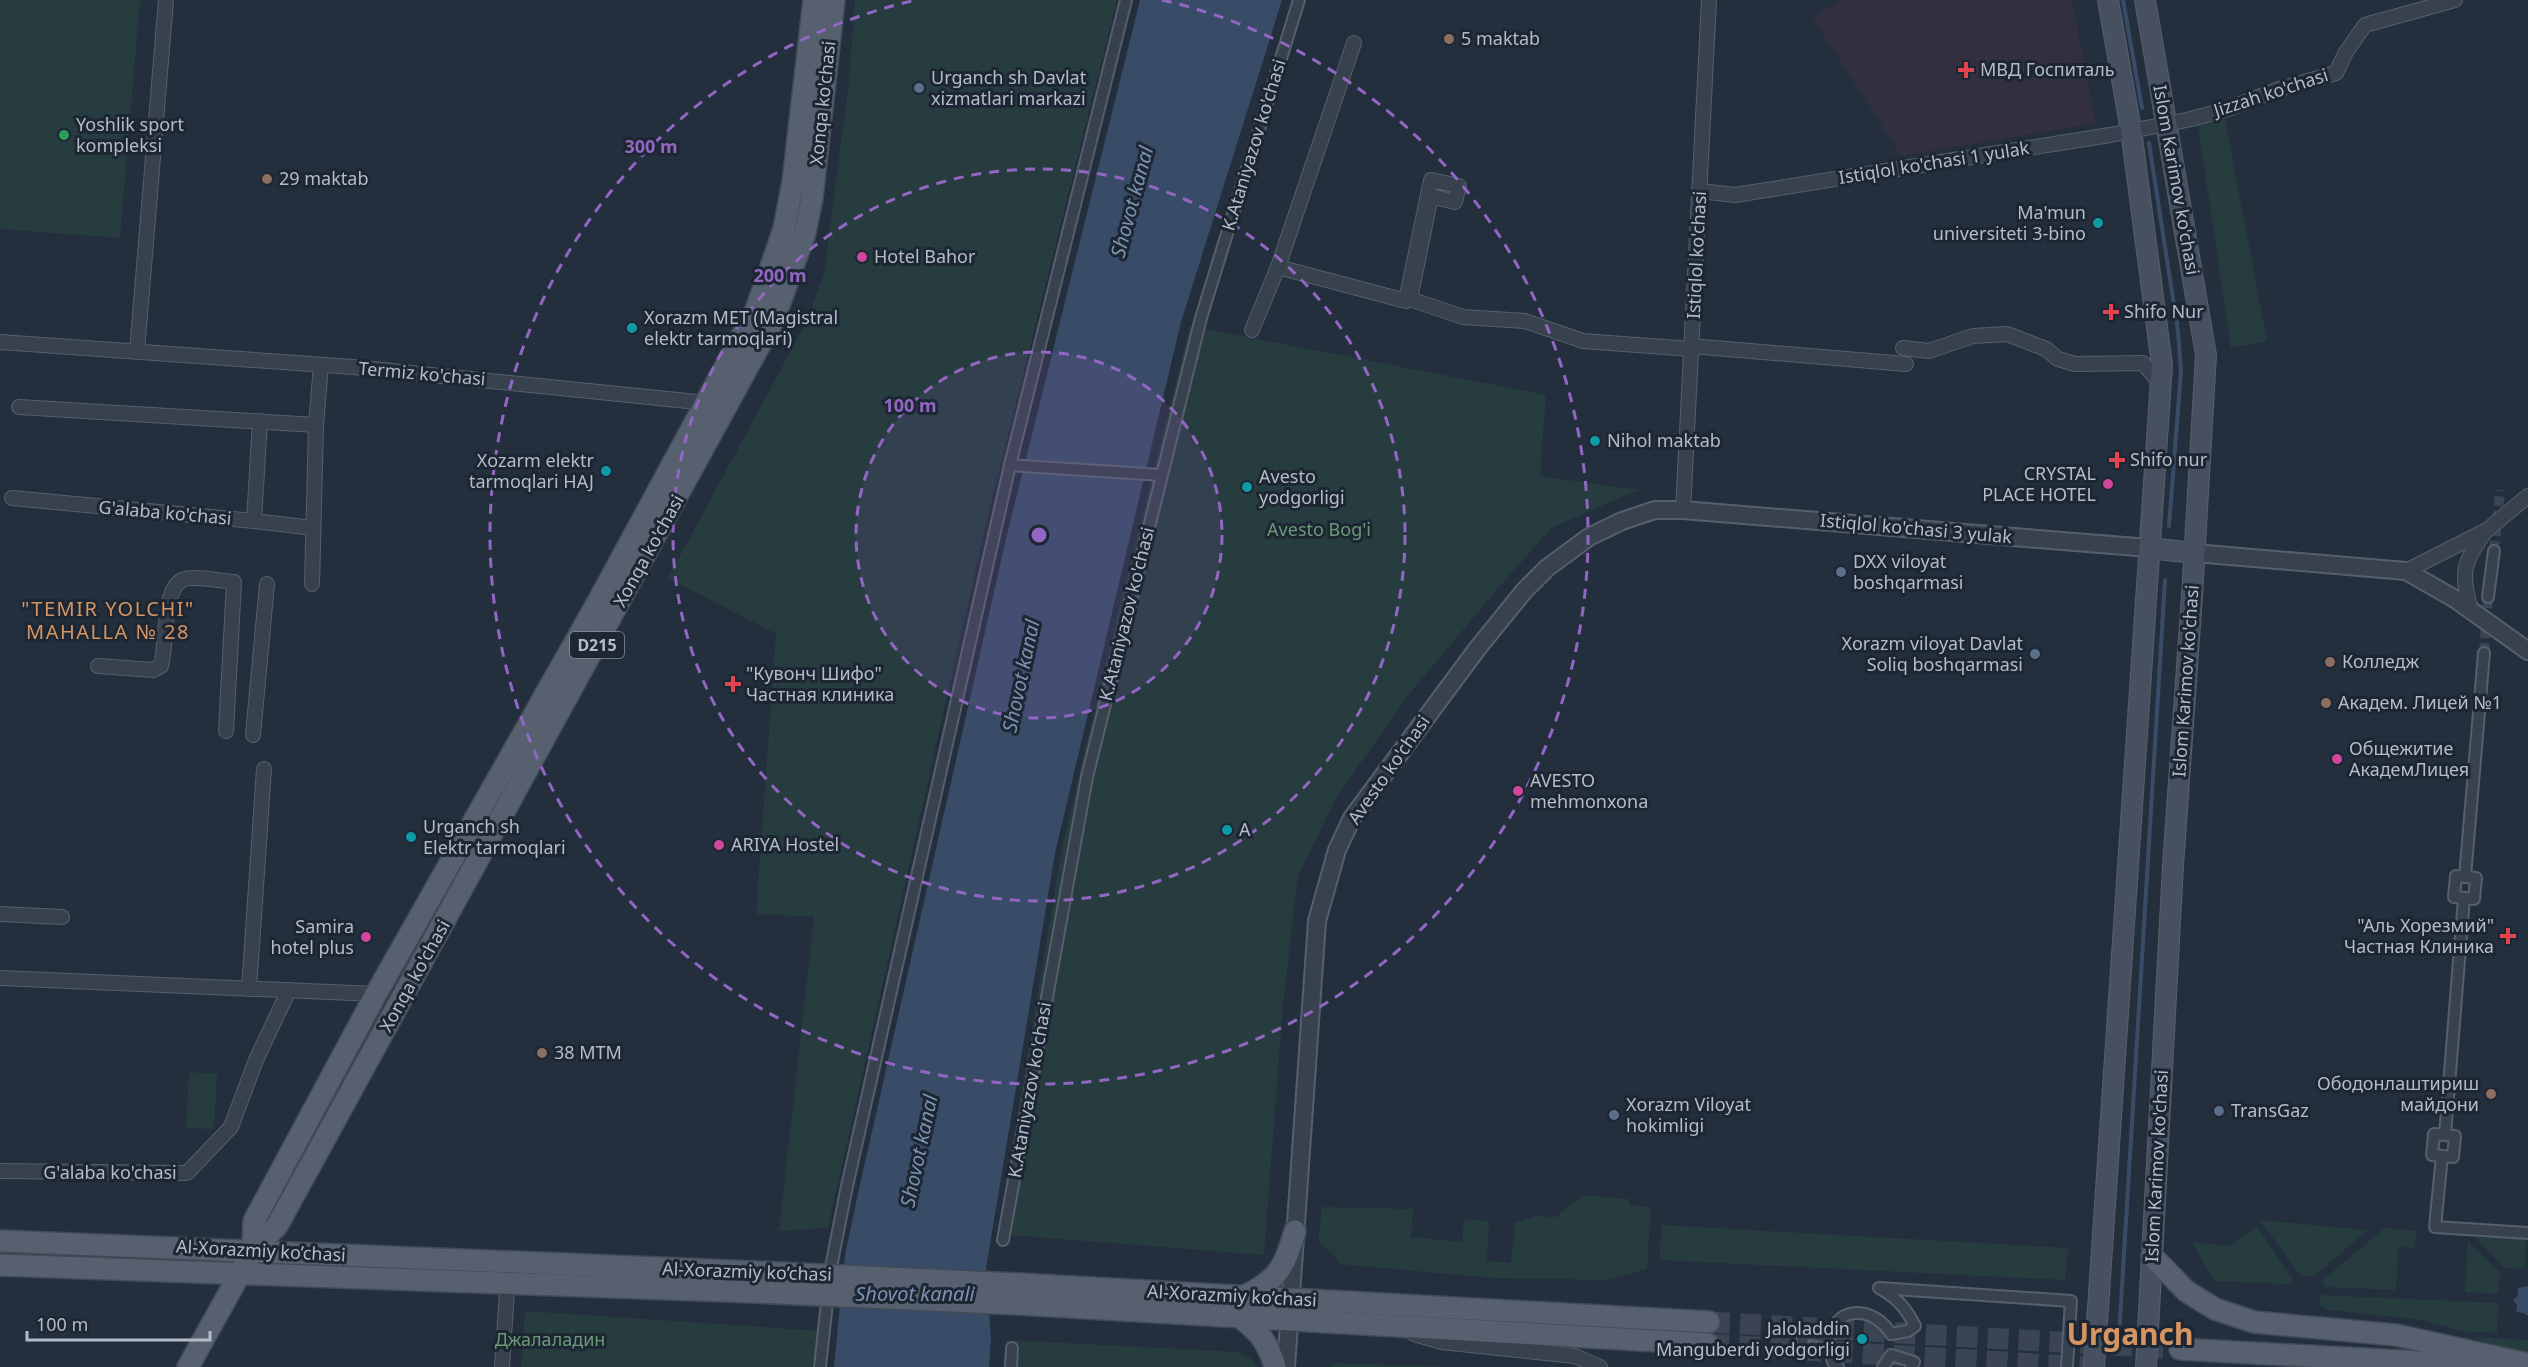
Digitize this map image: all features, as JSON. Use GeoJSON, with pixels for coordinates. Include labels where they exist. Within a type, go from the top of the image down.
{"type":"FeatureCollection","features":[{"type":"Feature","properties":{"kind":"main road","name":"Xonqa ko'chasi"},"geometry":{"type":"LineString","coordinates":[[188,1367],[253,1251],[277,1226],[608,605],[706,403],[756,310],[784,229],[793,182],[814,0]]}},
{"type":"Feature","properties":{"kind":"main road","name":"Xonqa ko'chasi"},"geometry":{"type":"LineString","coordinates":[[253,1251],[254,1221],[376,994],[608,605],[774,319],[792,275],[805,233],[812,198],[834,0]]}},
{"type":"Feature","properties":{"kind":"main road","name":"Islom Karimov ko'chasi"},"geometry":{"type":"LineString","coordinates":[[2094,1367],[2162,365],[2132,130],[2108,0]]}},
{"type":"Feature","properties":{"kind":"main road","name":"Islom Karimov ko'chasi"},"geometry":{"type":"LineString","coordinates":[[2145,0],[2206,355],[2173,866],[2146,1367]]}},
{"type":"Feature","properties":{"kind":"main road"},"geometry":{"type":"LineString","coordinates":[[2149,548],[2194,553]]}},
{"type":"Feature","properties":{"kind":"main road"},"geometry":{"type":"LineString","coordinates":[[1245,1296],[1263,1287],[1277,1276],[1287,1258],[1295,1231]]}},
{"type":"Feature","properties":{"kind":"main road","name":"Al-Xorazmiy ko’chasi"},"geometry":{"type":"LineString","coordinates":[[0,1241],[509,1263],[754,1282],[1018,1294],[1245,1296],[1290,1309],[1380,1325],[1708,1344]]}},
{"type":"Feature","properties":{"kind":"main road"},"geometry":{"type":"LineString","coordinates":[[2152,1256],[2186,1291],[2216,1309],[2254,1322],[2396,1335],[2528,1364]]}},
{"type":"Feature","properties":{"kind":"main road","name":"Al-Xorazmiy ko’chasi"},"geometry":{"type":"LineString","coordinates":[[0,1265],[508,1284],[754,1282]]}},
{"type":"Feature","properties":{"kind":"main road","name":"Al-Xorazmiy ko’chasi"},"geometry":{"type":"LineString","coordinates":[[1018,1294],[1240,1317],[1290,1309],[1709,1322]]}},
{"type":"Feature","properties":{"kind":"main road"},"geometry":{"type":"LineString","coordinates":[[1240,1317],[1260,1333],[1270,1348],[1275,1367]]}},
{"type":"Feature","properties":{"kind":"main road"},"geometry":{"type":"LineString","coordinates":[[2180,1349],[2509,1367]]}},
{"type":"Feature","properties":{"kind":"street"},"geometry":{"type":"LineString","coordinates":[[137,351],[166,0]]}},
{"type":"Feature","properties":{"kind":"street"},"geometry":{"type":"LineString","coordinates":[[820,1367],[831,1261],[847,1186],[1010,465],[1126,0]]}},
{"type":"Feature","properties":{"kind":"street","name":"K.Ataniyazov ko'chasi"},"geometry":{"type":"LineString","coordinates":[[1003,1240],[1087,777],[1201,318],[1299,0]]}},
{"type":"Feature","properties":{"kind":"street","name":"Istiqlol ko'chasi"},"geometry":{"type":"LineString","coordinates":[[1683,510],[1709,0]]}},
{"type":"Feature","properties":{"kind":"street","name":"Jizzah ko'chasi"},"geometry":{"type":"LineString","coordinates":[[2167,124],[2228,109],[2279,89],[2336,73],[2346,52],[2365,25],[2455,0]]}},
{"type":"Feature","properties":{"kind":"street"},"geometry":{"type":"LineString","coordinates":[[1252,330],[1278,267],[1354,44]]}},
{"type":"Feature","properties":{"kind":"street","name":"Istiqlol ko'chasi 1 yulak"},"geometry":{"type":"LineString","coordinates":[[1700,190],[1735,195],[2167,124]]}},
{"type":"Feature","properties":{"kind":"street"},"geometry":{"type":"LineString","coordinates":[[1278,267],[1407,301],[1431,180],[1459,186],[1455,202],[1431,196],[1410,299],[1463,317],[1525,321],[1583,341],[1906,363]]}},
{"type":"Feature","properties":{"kind":"street"},"geometry":{"type":"LineString","coordinates":[[1903,348],[1929,351],[1973,336],[2007,334],[2046,349],[2058,359],[2075,364],[2143,363],[2161,384]]}},
{"type":"Feature","properties":{"kind":"street","name":"Termiz ko'chasi"},"geometry":{"type":"LineString","coordinates":[[0,342],[321,365],[706,403]]}},
{"type":"Feature","properties":{"kind":"street"},"geometry":{"type":"LineString","coordinates":[[312,584],[316,425],[321,365]]}},
{"type":"Feature","properties":{"kind":"street"},"geometry":{"type":"LineString","coordinates":[[19,407],[316,425]]}},
{"type":"Feature","properties":{"kind":"street","name":"G'alaba ko'chasi"},"geometry":{"type":"LineString","coordinates":[[12,498],[254,521],[260,421]]}},
{"type":"Feature","properties":{"kind":"street"},"geometry":{"type":"LineString","coordinates":[[1010,465],[1161,476]]}},
{"type":"Feature","properties":{"kind":"street"},"geometry":{"type":"LineString","coordinates":[[2406,571],[2487,530],[2528,496]]}},
{"type":"Feature","properties":{"kind":"street","name":"Avesto ko'chasi"},"geometry":{"type":"LineString","coordinates":[[1286,1367],[1317,921],[1336,850],[1352,818],[1476,650],[1524,591],[1547,568],[1571,548],[1622,521],[1655,510],[1683,510]]}},
{"type":"Feature","properties":{"kind":"street","name":"Istiqlol ko'chasi 3 yulak"},"geometry":{"type":"LineString","coordinates":[[1683,510],[2149,548]]}},
{"type":"Feature","properties":{"kind":"street"},"geometry":{"type":"LineString","coordinates":[[254,521],[314,528]]}},
{"type":"Feature","properties":{"kind":"street"},"geometry":{"type":"LineString","coordinates":[[2470,610],[2463,581],[2468,557],[2487,530]]}},
{"type":"Feature","properties":{"kind":"street"},"geometry":{"type":"LineString","coordinates":[[2488,597],[2494,551]]}},
{"type":"Feature","properties":{"kind":"street"},"geometry":{"type":"LineString","coordinates":[[2194,553],[2406,571],[2470,610],[2528,651]]}},
{"type":"Feature","properties":{"kind":"street"},"geometry":{"type":"LineString","coordinates":[[98,666],[153,670],[161,666],[170,599],[176,585],[182,579],[191,578],[234,582],[226,731]]}},
{"type":"Feature","properties":{"kind":"street"},"geometry":{"type":"LineString","coordinates":[[253,735],[267,584]]}},
{"type":"Feature","properties":{"kind":"street"},"geometry":{"type":"LineString","coordinates":[[2484,653],[2465,877],[2476,878],[2474,899],[2464,898],[2445,1135],[2455,1136],[2453,1157],[2442,1156],[2435,1227],[2528,1233]]}},
{"type":"Feature","properties":{"kind":"street"},"geometry":{"type":"LineString","coordinates":[[249,989],[264,769]]}},
{"type":"Feature","properties":{"kind":"street"},"geometry":{"type":"LineString","coordinates":[[0,914],[62,917]]}},
{"type":"Feature","properties":{"kind":"street"},"geometry":{"type":"LineString","coordinates":[[0,978],[376,994]]}},
{"type":"Feature","properties":{"kind":"street","name":"G'alaba ko'chasi"},"geometry":{"type":"LineString","coordinates":[[0,1171],[187,1173],[231,1127],[256,1060],[289,990]]}},
{"type":"Feature","properties":{"kind":"street"},"geometry":{"type":"LineString","coordinates":[[502,1367],[509,1263]]}},
{"type":"Feature","properties":{"kind":"street"},"geometry":{"type":"LineString","coordinates":[[1838,1367],[1833,1362],[1829,1347],[1802,1348],[1803,1333],[1830,1337],[1837,1322],[1856,1312],[1877,1317],[1891,1334],[1908,1331],[1915,1326],[1901,1303],[1879,1288],[2071,1301],[2067,1367]]}},
{"type":"Feature","properties":{"kind":"street"},"geometry":{"type":"LineString","coordinates":[[1380,1325],[1442,1342],[1575,1356],[1600,1367]]}},
{"type":"Feature","properties":{"kind":"street"},"geometry":{"type":"LineString","coordinates":[[1011,1367],[1012,1348]]}},
{"type":"Feature","properties":{"kind":"street"},"geometry":{"type":"LineString","coordinates":[[1883,1367],[1891,1355],[1914,1362],[1911,1367]]}},
{"type":"Feature","properties":{"kind":"shaded area","name":"МВД Госпиталь"},"geometry":{"type":"Polygon","coordinates":[[[1842,0],[2072,0],[2096,123],[1901,156],[1813,18],[1842,0]]]}},
{"type":"Feature","properties":{"kind":"green space","name":"Yoshlik sport kompleksi"},"geometry":{"type":"Polygon","coordinates":[[[0,0],[140,0],[120,238],[0,229],[0,0]]]}},
{"type":"Feature","properties":{"kind":"green space"},"geometry":{"type":"Polygon","coordinates":[[[855,0],[1117,0],[987,518],[828,1228],[779,1231],[814,917],[756,914],[776,634],[668,578],[807,321],[824,274],[849,82],[855,0]]]}},
{"type":"Feature","properties":{"kind":"green space"},"geometry":{"type":"Polygon","coordinates":[[[2225,119],[2267,341],[2231,348],[2198,125],[2225,119]]]}},
{"type":"Feature","properties":{"kind":"green space","name":"Avesto Bog'i"},"geometry":{"type":"Polygon","coordinates":[[[1190,326],[1546,395],[1540,476],[1638,490],[1551,528],[1407,697],[1336,798],[1298,876],[1283,1005],[1264,1255],[998,1234],[1062,847],[1119,607],[1190,326]]]}},
{"type":"Feature","properties":{"kind":"green space"},"geometry":{"type":"Polygon","coordinates":[[[189,1072],[217,1074],[214,1129],[186,1128],[189,1072]]]}},
{"type":"Feature","properties":{"kind":"green space"},"geometry":{"type":"Polygon","coordinates":[[[1583,1195],[1629,1199],[1629,1205],[1651,1207],[1647,1269],[1607,1280],[1492,1278],[1339,1264],[1333,1254],[1318,1241],[1322,1207],[1413,1209],[1411,1237],[1462,1242],[1464,1219],[1489,1221],[1487,1261],[1511,1263],[1515,1223],[1536,1216],[1556,1217],[1583,1195]]]}},
{"type":"Feature","properties":{"kind":"green space"},"geometry":{"type":"Polygon","coordinates":[[[2260,1220],[2368,1230],[2314,1276],[2301,1276],[2260,1220]]]}},
{"type":"Feature","properties":{"kind":"green space"},"geometry":{"type":"Polygon","coordinates":[[[1662,1225],[2068,1248],[2065,1280],[1659,1260],[1662,1225]]]}},
{"type":"Feature","properties":{"kind":"green space"},"geometry":{"type":"Polygon","coordinates":[[[2257,1227],[2293,1279],[2290,1284],[2215,1281],[2191,1242],[2228,1246],[2257,1227]]]}},
{"type":"Feature","properties":{"kind":"green space"},"geometry":{"type":"Polygon","coordinates":[[[2385,1228],[2416,1231],[2415,1248],[2398,1247],[2396,1290],[2325,1287],[2323,1280],[2385,1228]]]}},
{"type":"Feature","properties":{"kind":"green space"},"geometry":{"type":"Polygon","coordinates":[[[2476,1237],[2526,1239],[2524,1269],[2504,1268],[2476,1237]]]}},
{"type":"Feature","properties":{"kind":"green space"},"geometry":{"type":"Polygon","coordinates":[[[2468,1241],[2500,1273],[2498,1294],[2465,1292],[2468,1241]]]}},
{"type":"Feature","properties":{"kind":"green space"},"geometry":{"type":"Polygon","coordinates":[[[2320,1295],[2498,1303],[2497,1333],[2461,1331],[2423,1320],[2329,1310],[2320,1305],[2320,1295]]]}},
{"type":"Feature","properties":{"kind":"green space","name":"Джалаладин"},"geometry":{"type":"Polygon","coordinates":[[[525,1311],[822,1331],[818,1367],[521,1367],[525,1311]]]}},
{"type":"Feature","properties":{"kind":"green space"},"geometry":{"type":"Polygon","coordinates":[[[2472,1337],[2528,1340],[2528,1354],[2516,1354],[2472,1337]]]}},
{"type":"Feature","properties":{"kind":"green space"},"geometry":{"type":"Polygon","coordinates":[[[1006,1340],[1239,1352],[1252,1359],[1258,1367],[1004,1367],[1006,1340]]]}},
{"type":"Feature","properties":{"kind":"green space"},"geometry":{"type":"Polygon","coordinates":[[[1334,1363],[1456,1367],[1330,1367],[1334,1363]]]}},
{"type":"Feature","properties":{"kind":"water","name":"Shovot kanali"},"geometry":{"type":"Polygon","coordinates":[[[1140,0],[1282,0],[1181,322],[1055,853],[986,1268],[991,1340],[989,1367],[834,1367],[845,1255],[859,1189],[1006,539],[1140,0]]]}},
{"type":"Feature","properties":{"kind":"water"},"geometry":{"type":"Polygon","coordinates":[[[2528,1286],[2528,1316],[2516,1312],[2517,1305],[2513,1300],[2518,1296],[2518,1288],[2528,1286]]]}},
{"type":"Feature","properties":{"kind":"waterway"},"geometry":{"type":"LineString","coordinates":[[2123,0],[2142,108]]}},
{"type":"Feature","properties":{"kind":"waterway"},"geometry":{"type":"LineString","coordinates":[[2149,143],[2178,331],[2181,371],[2169,526]]}},
{"type":"Feature","properties":{"kind":"waterway"},"geometry":{"type":"LineString","coordinates":[[2119,1336],[2165,580]]}},
{"type":"Feature","properties":{"kind":"tunnel"},"geometry":{"type":"LineString","coordinates":[[2494,551],[2500,490]]}},
{"type":"Feature","properties":{"kind":"tunnel"},"geometry":{"type":"LineString","coordinates":[[2484,653],[2488,597]]}},
{"type":"Feature","properties":{"kind":"tunnel"},"geometry":{"type":"LineString","coordinates":[[1709,1322],[2180,1349]]}},
{"type":"Feature","properties":{"kind":"tunnel"},"geometry":{"type":"LineString","coordinates":[[1708,1344],[2085,1367]]}},
{"type":"Feature","properties":{"kind":"place","name":"5 maktab"},"geometry":{"type":"Point","coordinates":[1449,39]}},
{"type":"Feature","properties":{"kind":"place","name":"МВД Госпиталь"},"geometry":{"type":"Point","coordinates":[1966,70]}},
{"type":"Feature","properties":{"kind":"place","name":"Urganch sh Davlat xizmatlari markazi"},"geometry":{"type":"Point","coordinates":[919,88]}},
{"type":"Feature","properties":{"kind":"place","name":"Yoshlik sport kompleksi"},"geometry":{"type":"Point","coordinates":[64,135]}},
{"type":"Feature","properties":{"kind":"place","name":"29 maktab"},"geometry":{"type":"Point","coordinates":[267,179]}},
{"type":"Feature","properties":{"kind":"place","name":"Ma'mun universiteti 3-bino"},"geometry":{"type":"Point","coordinates":[2098,223]}},
{"type":"Feature","properties":{"kind":"place","name":"Hotel Bahor"},"geometry":{"type":"Point","coordinates":[862,257]}},
{"type":"Feature","properties":{"kind":"place","name":"Shifo Nur"},"geometry":{"type":"Point","coordinates":[2111,312]}},
{"type":"Feature","properties":{"kind":"place","name":"Xorazm MET (Magistral elektr tarmoqlari)"},"geometry":{"type":"Point","coordinates":[632,328]}},
{"type":"Feature","properties":{"kind":"place","name":"Nihol maktab"},"geometry":{"type":"Point","coordinates":[1595,441]}},
{"type":"Feature","properties":{"kind":"place","name":"Shifo nur"},"geometry":{"type":"Point","coordinates":[2117,460]}},
{"type":"Feature","properties":{"kind":"place","name":"Xozarm elektr tarmoqlari HAJ"},"geometry":{"type":"Point","coordinates":[606,471]}},
{"type":"Feature","properties":{"kind":"place","name":"CRYSTAL PLACE HOTEL"},"geometry":{"type":"Point","coordinates":[2108,484]}},
{"type":"Feature","properties":{"kind":"place","name":"Avesto yodgorligi"},"geometry":{"type":"Point","coordinates":[1247,487]}},
{"type":"Feature","properties":{"kind":"place","name":"DXX viloyat boshqarmasi"},"geometry":{"type":"Point","coordinates":[1841,572]}},
{"type":"Feature","properties":{"kind":"place","name":"Xorazm viloyat Davlat Soliq boshqarmasi"},"geometry":{"type":"Point","coordinates":[2035,654]}},
{"type":"Feature","properties":{"kind":"place","name":"Колледж"},"geometry":{"type":"Point","coordinates":[2330,662]}},
{"type":"Feature","properties":{"kind":"place","name":"\"Кувонч Шифо\" Частная клиника"},"geometry":{"type":"Point","coordinates":[733,684]}},
{"type":"Feature","properties":{"kind":"place","name":"Академ. Лицей №1"},"geometry":{"type":"Point","coordinates":[2326,703]}},
{"type":"Feature","properties":{"kind":"place","name":"Общежитие АкадемЛицея"},"geometry":{"type":"Point","coordinates":[2337,759]}},
{"type":"Feature","properties":{"kind":"place","name":"AVESTO mehmonxona"},"geometry":{"type":"Point","coordinates":[1518,791]}},
{"type":"Feature","properties":{"kind":"place","name":"A"},"geometry":{"type":"Point","coordinates":[1227,830]}},
{"type":"Feature","properties":{"kind":"place","name":"Urganch sh Elektr tarmoqlari"},"geometry":{"type":"Point","coordinates":[411,837]}},
{"type":"Feature","properties":{"kind":"place","name":"ARIYA Hostel"},"geometry":{"type":"Point","coordinates":[719,845]}},
{"type":"Feature","properties":{"kind":"place","name":"\"Аль Хорезмий\" Частная Клиника"},"geometry":{"type":"Point","coordinates":[2508,936]}},
{"type":"Feature","properties":{"kind":"place","name":"Samira hotel plus"},"geometry":{"type":"Point","coordinates":[366,937]}},
{"type":"Feature","properties":{"kind":"place","name":"38 MTM"},"geometry":{"type":"Point","coordinates":[542,1053]}},
{"type":"Feature","properties":{"kind":"place","name":"Ободонлаштириш майдони"},"geometry":{"type":"Point","coordinates":[2491,1094]}},
{"type":"Feature","properties":{"kind":"place","name":"TransGaz"},"geometry":{"type":"Point","coordinates":[2219,1111]}},
{"type":"Feature","properties":{"kind":"place","name":"Xorazm Viloyat hokimligi"},"geometry":{"type":"Point","coordinates":[1614,1115]}},
{"type":"Feature","properties":{"kind":"place","name":"Jaloladdin Manguberdi yodgorligi"},"geometry":{"type":"Point","coordinates":[1862,1339]}},
{"type":"Feature","properties":{"kind":"district","name":"\"TEMIR YOLCHI\" MAHALLA № 28"},"geometry":{"type":"Point","coordinates":[108,620]}},
{"type":"Feature","properties":{"kind":"district","name":"Urganch"},"geometry":{"type":"Point","coordinates":[2130,1335]}},
{"type":"Feature","properties":{"kind":"water label","name":"Shovot kanal"},"geometry":{"type":"Point","coordinates":[1132,202]}},
{"type":"Feature","properties":{"kind":"water label","name":"Shovot kanal"},"geometry":{"type":"Point","coordinates":[1021,676]}},
{"type":"Feature","properties":{"kind":"water label","name":"Shovot kanal"},"geometry":{"type":"Point","coordinates":[919,1151]}}]}
